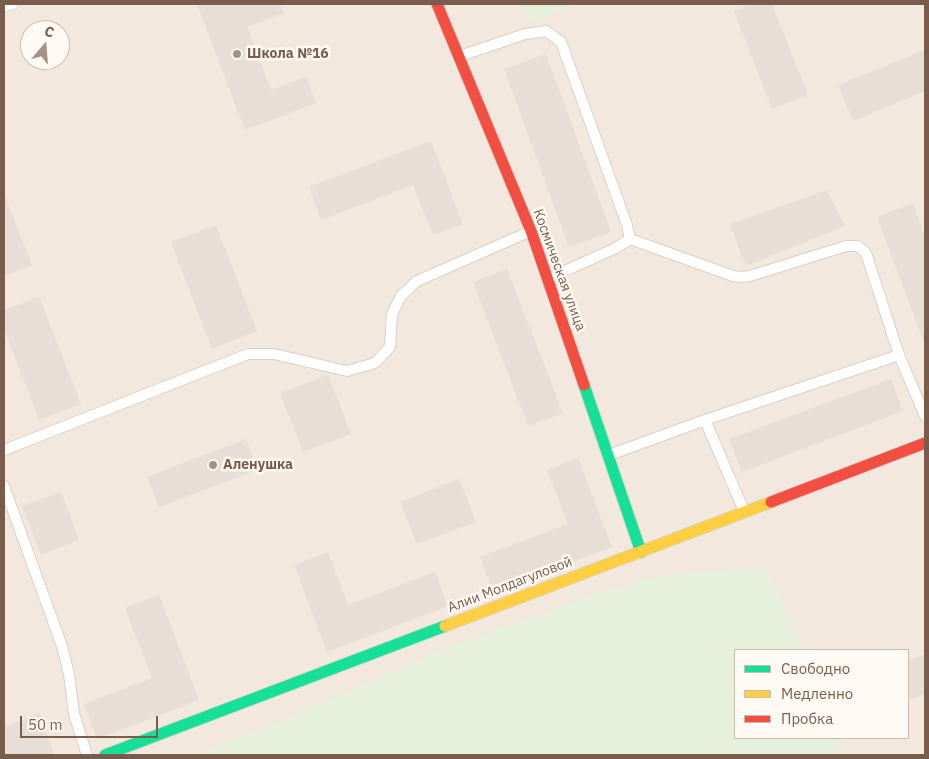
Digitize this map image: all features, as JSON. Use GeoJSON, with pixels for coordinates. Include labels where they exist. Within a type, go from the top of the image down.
{"type":"FeatureCollection","features":[{"type":"Feature","properties":{"kind":"street","name":"Космическая улица"},"geometry":{"type":"LineString","coordinates":[[437,4],[531,231],[641,552]]}},
{"type":"Feature","properties":{"kind":"street","name":"Алии Молдагуловой"},"geometry":{"type":"LineString","coordinates":[[105,755],[925,443]]}},
{"type":"Feature","properties":{"kind":"lane"},"geometry":{"type":"LineString","coordinates":[[4,6],[13,4]]}},
{"type":"Feature","properties":{"kind":"lane"},"geometry":{"type":"LineString","coordinates":[[459,56],[525,34],[546,31],[561,42],[628,225],[630,239]]}},
{"type":"Feature","properties":{"kind":"lane"},"geometry":{"type":"LineString","coordinates":[[4,450],[248,354],[274,354],[347,371],[375,363],[390,347],[392,314],[401,296],[417,282],[531,231]]}},
{"type":"Feature","properties":{"kind":"lane"},"geometry":{"type":"LineString","coordinates":[[547,279],[616,248],[630,239]]}},
{"type":"Feature","properties":{"kind":"lane"},"geometry":{"type":"LineString","coordinates":[[630,239],[733,276],[741,277],[750,276],[846,246],[858,246],[866,253],[899,354],[925,416]]}},
{"type":"Feature","properties":{"kind":"lane"},"geometry":{"type":"LineString","coordinates":[[608,455],[899,354]]}},
{"type":"Feature","properties":{"kind":"lane"},"geometry":{"type":"LineString","coordinates":[[705,420],[744,512]]}},
{"type":"Feature","properties":{"kind":"lane"},"geometry":{"type":"LineString","coordinates":[[4,486],[62,646],[69,674],[74,714],[87,755]]}},
{"type":"Feature","properties":{"kind":"shaded area"},"geometry":{"type":"Polygon","coordinates":[[[4,4],[925,4],[925,755],[4,755],[4,4]]]}},
{"type":"Feature","properties":{"kind":"green space"},"geometry":{"type":"Polygon","coordinates":[[[523,4],[577,4],[529,21],[523,4]]]}},
{"type":"Feature","properties":{"kind":"green space"},"geometry":{"type":"Polygon","coordinates":[[[765,567],[805,649],[734,649],[734,739],[835,739],[840,755],[194,755],[289,718],[444,649],[608,590],[666,575],[765,567]]]}},
{"type":"Feature","properties":{"kind":"building"},"geometry":{"type":"Polygon","coordinates":[[[197,4],[280,4],[284,13],[247,27],[271,90],[306,77],[316,103],[245,130],[197,4]]]}},
{"type":"Feature","properties":{"kind":"building"},"geometry":{"type":"Polygon","coordinates":[[[751,4],[772,4],[808,95],[772,109],[734,11],[751,4]]]}},
{"type":"Feature","properties":{"kind":"building"},"geometry":{"type":"Polygon","coordinates":[[[925,50],[925,91],[853,121],[838,85],[925,50]]]}},
{"type":"Feature","properties":{"kind":"building"},"geometry":{"type":"Polygon","coordinates":[[[546,54],[611,232],[569,247],[504,69],[546,54]]]}},
{"type":"Feature","properties":{"kind":"building"},"geometry":{"type":"Polygon","coordinates":[[[431,141],[463,224],[433,235],[413,185],[321,220],[309,187],[431,141]]]}},
{"type":"Feature","properties":{"kind":"building"},"geometry":{"type":"Polygon","coordinates":[[[827,190],[845,226],[746,266],[730,224],[827,190]]]}},
{"type":"Feature","properties":{"kind":"building"},"geometry":{"type":"Polygon","coordinates":[[[4,194],[32,265],[4,276],[4,194]]]}},
{"type":"Feature","properties":{"kind":"building"},"geometry":{"type":"Polygon","coordinates":[[[913,203],[925,236],[925,345],[877,217],[913,203]]]}},
{"type":"Feature","properties":{"kind":"building"},"geometry":{"type":"Polygon","coordinates":[[[216,225],[257,331],[212,349],[171,242],[216,225]]]}},
{"type":"Feature","properties":{"kind":"building"},"geometry":{"type":"Polygon","coordinates":[[[507,269],[563,413],[528,426],[473,282],[507,269]]]}},
{"type":"Feature","properties":{"kind":"building"},"geometry":{"type":"Polygon","coordinates":[[[39,297],[81,404],[39,420],[4,329],[4,310],[39,297]]]}},
{"type":"Feature","properties":{"kind":"building"},"geometry":{"type":"Polygon","coordinates":[[[328,375],[351,434],[303,452],[280,393],[328,375]]]}},
{"type":"Feature","properties":{"kind":"building"},"geometry":{"type":"Polygon","coordinates":[[[891,379],[903,411],[742,472],[729,439],[891,379]]]}},
{"type":"Feature","properties":{"kind":"building"},"geometry":{"type":"Polygon","coordinates":[[[246,439],[257,470],[159,507],[147,477],[246,439]]]}},
{"type":"Feature","properties":{"kind":"building"},"geometry":{"type":"Polygon","coordinates":[[[578,458],[612,547],[493,592],[480,557],[568,524],[547,470],[578,458]]]}},
{"type":"Feature","properties":{"kind":"building"},"geometry":{"type":"Polygon","coordinates":[[[459,479],[476,522],[417,544],[400,502],[459,479]]]}},
{"type":"Feature","properties":{"kind":"building"},"geometry":{"type":"Polygon","coordinates":[[[61,492],[79,540],[41,555],[22,506],[61,492]]]}},
{"type":"Feature","properties":{"kind":"building"},"geometry":{"type":"Polygon","coordinates":[[[328,552],[348,605],[435,572],[448,606],[327,652],[294,565],[328,552]]]}},
{"type":"Feature","properties":{"kind":"building"},"geometry":{"type":"Polygon","coordinates":[[[159,595],[199,700],[97,739],[84,704],[152,678],[125,608],[159,595]]]}},
{"type":"Feature","properties":{"kind":"building"},"geometry":{"type":"Polygon","coordinates":[[[925,654],[925,694],[909,700],[909,661],[925,654]]]}},
{"type":"Feature","properties":{"kind":"building"},"geometry":{"type":"Polygon","coordinates":[[[39,713],[54,753],[48,755],[4,755],[4,727],[39,713]]]}},
{"type":"Feature","properties":{"kind":"traffic: fast"},"geometry":{"type":"LineString","coordinates":[[584,385],[641,552]]}},
{"type":"Feature","properties":{"kind":"traffic: fast"},"geometry":{"type":"LineString","coordinates":[[105,755],[445,626]]}},
{"type":"Feature","properties":{"kind":"traffic: slow"},"geometry":{"type":"LineString","coordinates":[[445,626],[771,502]]}},
{"type":"Feature","properties":{"kind":"traffic: jam"},"geometry":{"type":"LineString","coordinates":[[437,4],[531,231],[584,385]]}},
{"type":"Feature","properties":{"kind":"traffic: jam"},"geometry":{"type":"LineString","coordinates":[[771,502],[925,443]]}},
{"type":"Feature","properties":{"kind":"place","name":"Школа №16"},"geometry":{"type":"Point","coordinates":[237,54]}},
{"type":"Feature","properties":{"kind":"place","name":"Аленушка"},"geometry":{"type":"Point","coordinates":[213,465]}}]}
